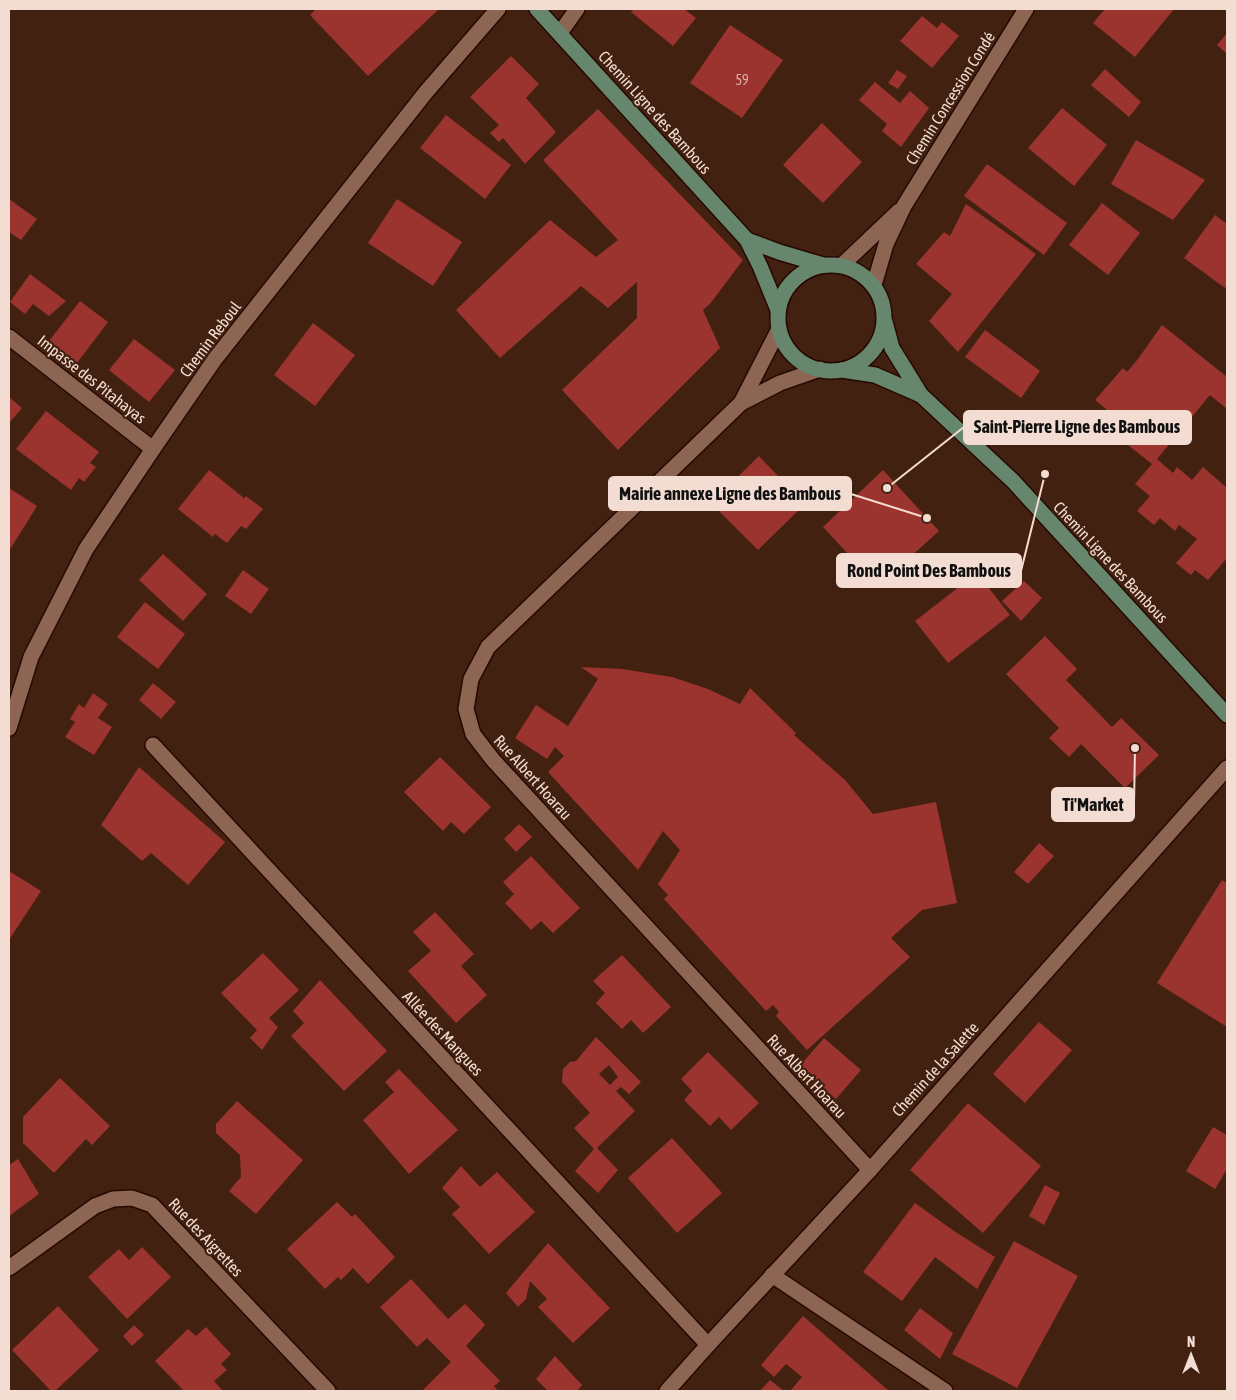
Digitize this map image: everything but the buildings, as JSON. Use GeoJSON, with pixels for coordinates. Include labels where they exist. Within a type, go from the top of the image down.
{"type":"FeatureCollection","features":[{"type":"Feature","properties":{"kind":"main road","name":"Chemin Ligne des Bambous"},"geometry":{"type":"LineString","coordinates":[[538,9],[747,240],[778,310]]}},
{"type":"Feature","properties":{"kind":"main road","name":"Chemin Ligne des Bambous"},"geometry":{"type":"LineString","coordinates":[[747,240],[823,265]]}},
{"type":"Feature","properties":{"kind":"main road"},"geometry":{"type":"LineString","coordinates":[[823,265],[842,265],[859,272],[874,285],[883,302],[885,322],[880,340],[868,356],[851,368],[830,372],[809,367],[792,355],[781,338],[777,319],[778,310],[780,299],[790,282],[806,271],[823,265]]}},
{"type":"Feature","properties":{"kind":"main road","name":"Chemin Ligne des Bambous"},"geometry":{"type":"LineString","coordinates":[[885,322],[892,348],[921,395],[1013,481],[1227,715]]}},
{"type":"Feature","properties":{"kind":"main road","name":"Chemin Ligne des Bambous"},"geometry":{"type":"LineString","coordinates":[[840,370],[875,375],[921,395]]}},
{"type":"Feature","properties":{"kind":"street","name":"Chemin Reboul"},"geometry":{"type":"LineString","coordinates":[[9,728],[31,657],[86,549],[153,449],[215,359],[426,92],[498,9]]}},
{"type":"Feature","properties":{"kind":"street"},"geometry":{"type":"LineString","coordinates":[[560,33],[578,9]]}},
{"type":"Feature","properties":{"kind":"street","name":"Chemin Concession Condé"},"geometry":{"type":"LineString","coordinates":[[874,285],[886,244],[904,206],[1026,9]]}},
{"type":"Feature","properties":{"kind":"street","name":"Chemin Concession Condé"},"geometry":{"type":"LineString","coordinates":[[842,265],[904,206]]}},
{"type":"Feature","properties":{"kind":"street","name":"Rue Albert Hoarau"},"geometry":{"type":"LineString","coordinates":[[741,403],[779,329]]}},
{"type":"Feature","properties":{"kind":"street","name":"Impasse des Pitahayas"},"geometry":{"type":"LineString","coordinates":[[9,337],[153,449]]}},
{"type":"Feature","properties":{"kind":"street","name":"Rue Albert Hoarau"},"geometry":{"type":"LineString","coordinates":[[820,369],[780,383],[741,403],[488,647],[471,679],[466,709],[473,734],[493,760],[870,1170]]}},
{"type":"Feature","properties":{"kind":"street","name":"Allée des Mangues"},"geometry":{"type":"LineString","coordinates":[[153,745],[708,1345]]}},
{"type":"Feature","properties":{"kind":"street","name":"Chemin de la Salette"},"geometry":{"type":"LineString","coordinates":[[666,1391],[870,1170],[1227,768]]}},
{"type":"Feature","properties":{"kind":"street","name":"Rue des Aigrettes"},"geometry":{"type":"LineString","coordinates":[[9,1268],[95,1206],[112,1199],[132,1198],[152,1205],[328,1391]]}},
{"type":"Feature","properties":{"kind":"street"},"geometry":{"type":"LineString","coordinates":[[772,1275],[945,1391]]}},
{"type":"Feature","properties":{"kind":"place","name":"Rond Point Des Bambous"},"geometry":{"type":"Point","coordinates":[1045,474]}},
{"type":"Feature","properties":{"kind":"place","name":"Saint-Pierre Ligne des Bambous"},"geometry":{"type":"Point","coordinates":[887,488]}},
{"type":"Feature","properties":{"kind":"place","name":"Mairie annexe Ligne des Bambous"},"geometry":{"type":"Point","coordinates":[927,518]}},
{"type":"Feature","properties":{"kind":"place","name":"Ti'Market"},"geometry":{"type":"Point","coordinates":[1135,748]}}]}
